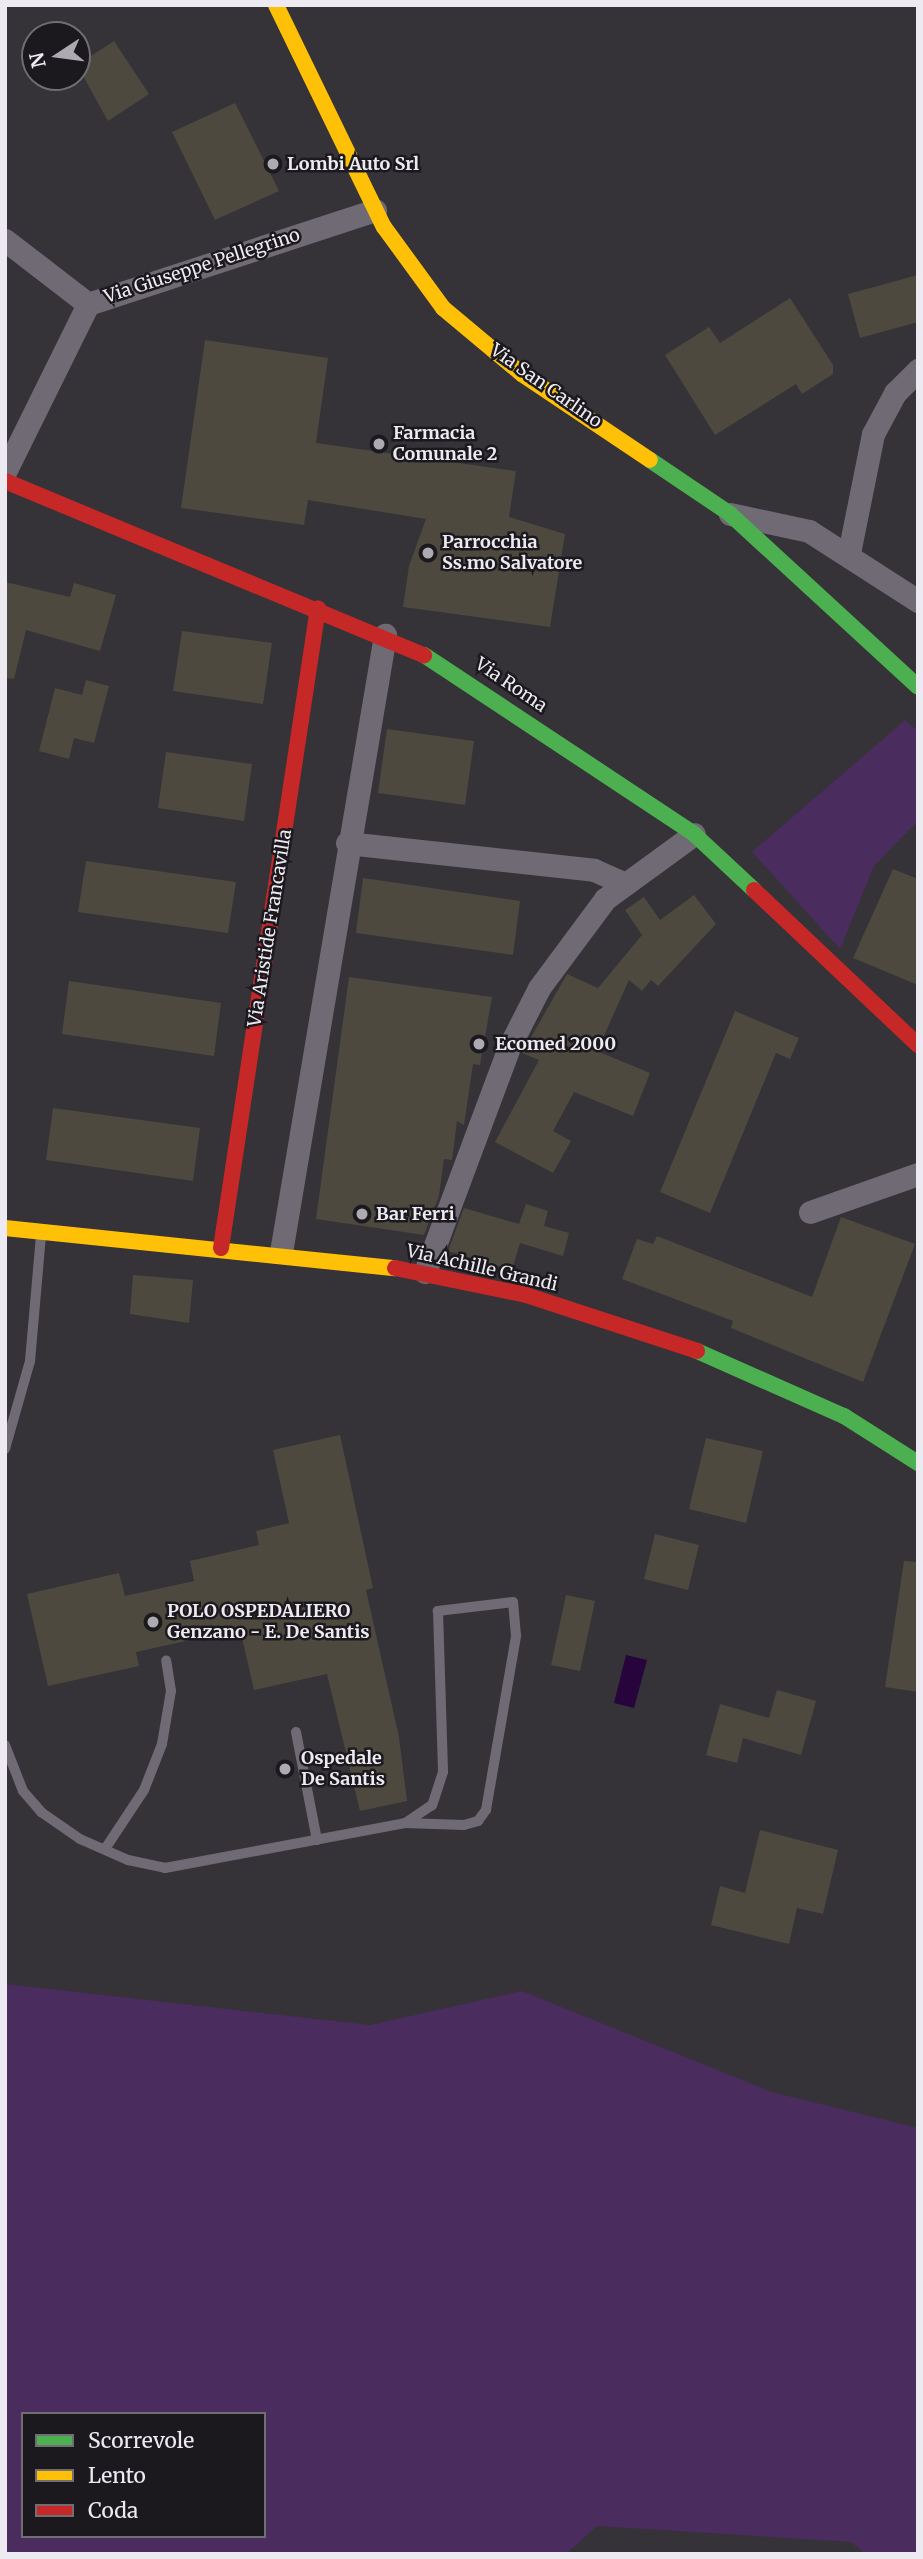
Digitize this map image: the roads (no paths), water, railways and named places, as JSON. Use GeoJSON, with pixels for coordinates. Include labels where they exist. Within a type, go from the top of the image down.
{"type":"FeatureCollection","features":[{"type":"Feature","properties":{"kind":"street","name":"Via San Carlino"},"geometry":{"type":"LineString","coordinates":[[276,5],[375,209],[417,278],[464,327],[522,374],[730,514],[918,687]]}},
{"type":"Feature","properties":{"kind":"street","name":"Via Giuseppe Pellegrino"},"geometry":{"type":"LineString","coordinates":[[5,472],[88,304],[375,209]]}},
{"type":"Feature","properties":{"kind":"street"},"geometry":{"type":"LineString","coordinates":[[5,240],[88,304]]}},
{"type":"Feature","properties":{"kind":"street"},"geometry":{"type":"LineString","coordinates":[[849,552],[873,433],[895,393],[918,370]]}},
{"type":"Feature","properties":{"kind":"street","name":"Via Roma"},"geometry":{"type":"LineString","coordinates":[[5,481],[385,635],[459,674],[694,834],[918,1045]]}},
{"type":"Feature","properties":{"kind":"street","name":"Via San Carlino"},"geometry":{"type":"LineString","coordinates":[[730,514],[792,524],[849,552],[918,601]]}},
{"type":"Feature","properties":{"kind":"street","name":"Via Aristide Francavilla"},"geometry":{"type":"LineString","coordinates":[[221,1248],[318,608]]}},
{"type":"Feature","properties":{"kind":"street"},"geometry":{"type":"LineString","coordinates":[[282,1252],[347,843],[385,635]]}},
{"type":"Feature","properties":{"kind":"street"},"geometry":{"type":"LineString","coordinates":[[425,1272],[524,1016],[574,934],[622,883],[694,834]]}},
{"type":"Feature","properties":{"kind":"street"},"geometry":{"type":"LineString","coordinates":[[347,843],[594,870],[622,883]]}},
{"type":"Feature","properties":{"kind":"street"},"geometry":{"type":"LineString","coordinates":[[810,1212],[918,1174]]}},
{"type":"Feature","properties":{"kind":"street","name":"Via Achille Grandi"},"geometry":{"type":"LineString","coordinates":[[5,1228],[41,1234],[282,1252],[425,1272],[607,1319],[732,1363],[835,1412],[918,1463]]}},
{"type":"Feature","properties":{"kind":"lane"},"geometry":{"type":"LineString","coordinates":[[5,1449],[30,1361],[41,1234]]}},
{"type":"Feature","properties":{"kind":"lane"},"geometry":{"type":"LineString","coordinates":[[5,1745],[10,1768],[41,1812],[105,1849],[165,1868],[405,1823],[464,1825],[478,1821],[486,1810],[516,1636],[513,1602],[438,1611],[443,1772],[432,1805],[405,1823]]}},
{"type":"Feature","properties":{"kind":"lane"},"geometry":{"type":"LineString","coordinates":[[105,1849],[144,1790],[162,1744],[171,1691],[166,1660]]}},
{"type":"Feature","properties":{"kind":"lane"},"geometry":{"type":"LineString","coordinates":[[296,1732],[317,1840]]}},
{"type":"Feature","properties":{"kind":"place","name":"Lombi Auto Srl"},"geometry":{"type":"Point","coordinates":[273,164]}},
{"type":"Feature","properties":{"kind":"place","name":"Farmacia Comunale 2"},"geometry":{"type":"Point","coordinates":[379,444]}},
{"type":"Feature","properties":{"kind":"place","name":"Parrocchia Ss.mo Salvatore"},"geometry":{"type":"Point","coordinates":[428,553]}},
{"type":"Feature","properties":{"kind":"place","name":"Ecomed 2000"},"geometry":{"type":"Point","coordinates":[479,1044]}},
{"type":"Feature","properties":{"kind":"place","name":"Bar Ferri"},"geometry":{"type":"Point","coordinates":[362,1214]}},
{"type":"Feature","properties":{"kind":"place","name":"POLO OSPEDALIERO Genzano - E. De Santis"},"geometry":{"type":"Point","coordinates":[153,1622]}},
{"type":"Feature","properties":{"kind":"place","name":"Ospedale De Santis"},"geometry":{"type":"Point","coordinates":[285,1769]}}]}
